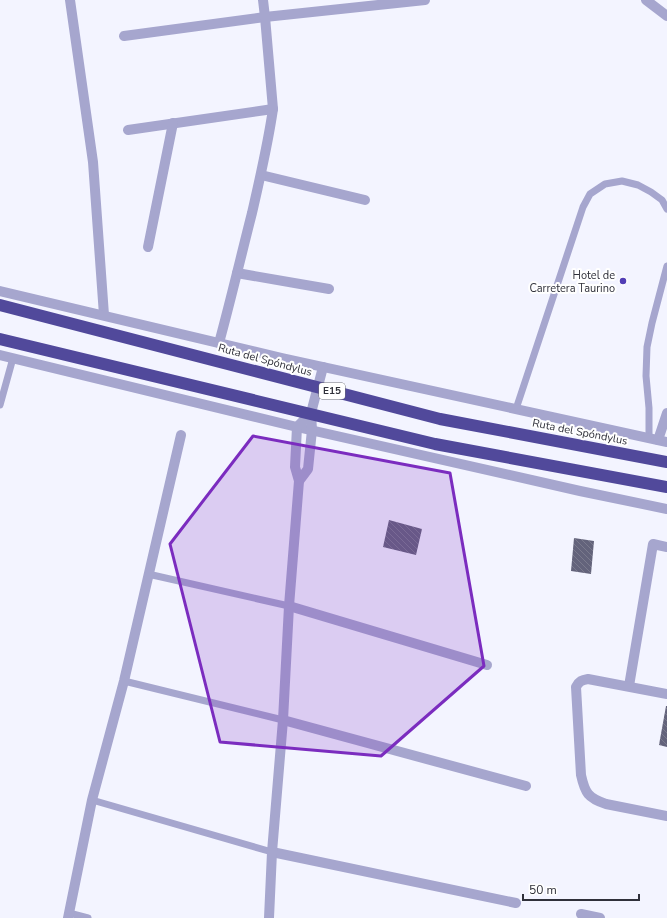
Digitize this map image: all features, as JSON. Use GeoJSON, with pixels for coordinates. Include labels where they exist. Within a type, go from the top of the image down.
{"type":"FeatureCollection","features":[{"type":"Feature","properties":{"kind":"highway","name":"Ruta del Spóndylus"},"geometry":{"type":"LineString","coordinates":[[0,305],[440,419],[667,462]]}},
{"type":"Feature","properties":{"kind":"highway","name":"E15"},"geometry":{"type":"LineString","coordinates":[[0,339],[435,444],[667,487]]}},
{"type":"Feature","properties":{"kind":"street"},"geometry":{"type":"LineString","coordinates":[[70,0],[93,162],[104,315]]}},
{"type":"Feature","properties":{"kind":"street"},"geometry":{"type":"LineString","coordinates":[[219,343],[260,175],[273,109],[263,0]]}},
{"type":"Feature","properties":{"kind":"street"},"geometry":{"type":"LineString","coordinates":[[124,36],[265,17],[425,0]]}},
{"type":"Feature","properties":{"kind":"street"},"geometry":{"type":"LineString","coordinates":[[646,0],[667,16]]}},
{"type":"Feature","properties":{"kind":"street"},"geometry":{"type":"LineString","coordinates":[[128,130],[273,109]]}},
{"type":"Feature","properties":{"kind":"street"},"geometry":{"type":"LineString","coordinates":[[148,247],[173,123]]}},
{"type":"Feature","properties":{"kind":"street"},"geometry":{"type":"LineString","coordinates":[[260,175],[365,200]]}},
{"type":"Feature","properties":{"kind":"street"},"geometry":{"type":"LineString","coordinates":[[237,273],[329,289]]}},
{"type":"Feature","properties":{"kind":"street"},"geometry":{"type":"LineString","coordinates":[[0,291],[322,367],[658,440],[667,413]]}},
{"type":"Feature","properties":{"kind":"street"},"geometry":{"type":"LineString","coordinates":[[0,355],[297,427],[580,491],[667,509]]}},
{"type":"Feature","properties":{"kind":"street"},"geometry":{"type":"LineString","coordinates":[[299,481],[308,469],[312,430],[311,413],[322,367]]}},
{"type":"Feature","properties":{"kind":"street"},"geometry":{"type":"LineString","coordinates":[[269,918],[272,852],[283,720],[289,606],[299,481],[295,468],[297,427],[311,413]]}},
{"type":"Feature","properties":{"kind":"street"},"geometry":{"type":"LineString","coordinates":[[68,916],[92,800],[124,681],[181,436]]}},
{"type":"Feature","properties":{"kind":"street"},"geometry":{"type":"LineString","coordinates":[[629,686],[653,544],[667,547]]}},
{"type":"Feature","properties":{"kind":"street"},"geometry":{"type":"LineString","coordinates":[[289,606],[486,665]]}},
{"type":"Feature","properties":{"kind":"street"},"geometry":{"type":"LineString","coordinates":[[667,694],[588,679],[582,680],[578,683],[576,688],[581,775],[588,794],[596,800],[606,804],[667,816]]}},
{"type":"Feature","properties":{"kind":"street"},"geometry":{"type":"LineString","coordinates":[[283,720],[526,786]]}},
{"type":"Feature","properties":{"kind":"street"},"geometry":{"type":"LineString","coordinates":[[272,852],[516,903]]}},
{"type":"Feature","properties":{"kind":"street"},"geometry":{"type":"LineString","coordinates":[[581,914],[600,918]]}},
{"type":"Feature","properties":{"kind":"lane"},"geometry":{"type":"LineString","coordinates":[[516,409],[583,207],[590,194],[605,184],[622,182],[638,185],[662,200],[667,210]]}},
{"type":"Feature","properties":{"kind":"lane"},"geometry":{"type":"LineString","coordinates":[[658,440],[649,408],[646,376],[647,348],[667,266]]}},
{"type":"Feature","properties":{"kind":"lane"},"geometry":{"type":"LineString","coordinates":[[0,405],[13,358]]}},
{"type":"Feature","properties":{"kind":"lane"},"geometry":{"type":"LineString","coordinates":[[148,574],[289,606]]}},
{"type":"Feature","properties":{"kind":"lane"},"geometry":{"type":"LineString","coordinates":[[124,681],[283,720]]}},
{"type":"Feature","properties":{"kind":"lane"},"geometry":{"type":"LineString","coordinates":[[92,800],[272,852]]}},
{"type":"Feature","properties":{"kind":"lane"},"geometry":{"type":"LineString","coordinates":[[68,916],[88,918]]}},
{"type":"Feature","properties":{"kind":"highlighted area"},"geometry":{"type":"Polygon","coordinates":[[[253,436],[450,473],[484,666],[381,756],[220,742],[170,544],[253,436]]]}},
{"type":"Feature","properties":{"kind":"building"},"geometry":{"type":"Polygon","coordinates":[[[389,520],[422,529],[416,555],[383,547],[389,520]]]}},
{"type":"Feature","properties":{"kind":"building"},"geometry":{"type":"Polygon","coordinates":[[[574,538],[594,541],[591,574],[571,571],[574,538]]]}},
{"type":"Feature","properties":{"kind":"building"},"geometry":{"type":"Polygon","coordinates":[[[667,706],[667,747],[659,745],[667,706]]]}},
{"type":"Feature","properties":{"kind":"place","name":"Hotel de Carretera Taurino"},"geometry":{"type":"Point","coordinates":[623,281]}}]}
